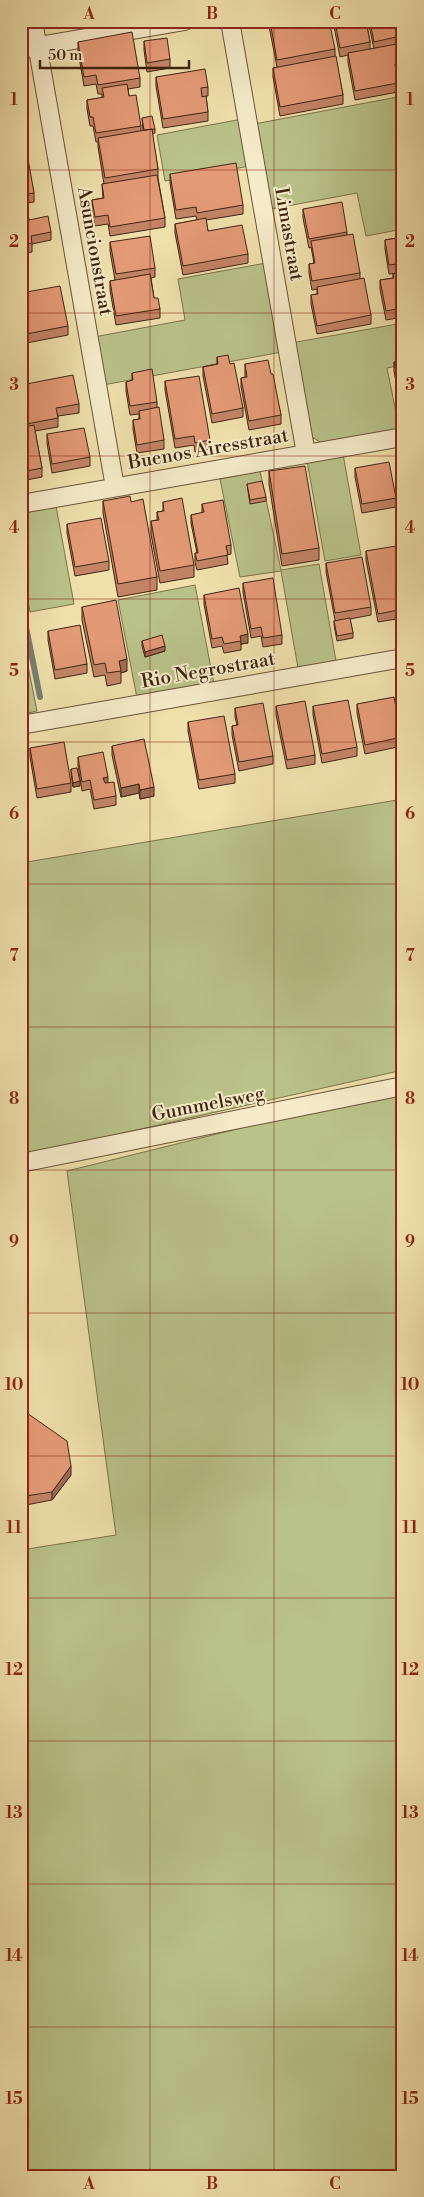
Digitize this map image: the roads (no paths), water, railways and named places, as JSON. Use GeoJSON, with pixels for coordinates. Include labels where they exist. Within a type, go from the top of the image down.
{"type":"FeatureCollection","features":[{"type":"Feature","properties":{"kind":"street","name":"Asuncionstraat"},"geometry":{"type":"LineString","coordinates":[[33,21],[29,48],[115,487]]}},
{"type":"Feature","properties":{"kind":"street"},"geometry":{"type":"LineString","coordinates":[[29,48],[184,21]]}},
{"type":"Feature","properties":{"kind":"street","name":"Limastraat"},"geometry":{"type":"LineString","coordinates":[[230,21],[306,454]]}},
{"type":"Feature","properties":{"kind":"street","name":"Buenos Airesstraat"},"geometry":{"type":"LineString","coordinates":[[21,504],[403,436]]}},
{"type":"Feature","properties":{"kind":"street","name":"Rio Negrostraat"},"geometry":{"type":"LineString","coordinates":[[21,725],[403,658]]}},
{"type":"Feature","properties":{"kind":"street","name":"Gummelsweg"},"geometry":{"type":"LineString","coordinates":[[21,1163],[403,1086]]}},
{"type":"Feature","properties":{"kind":"waterway"},"geometry":{"type":"LineString","coordinates":[[21,602],[40,697]]}}]}
